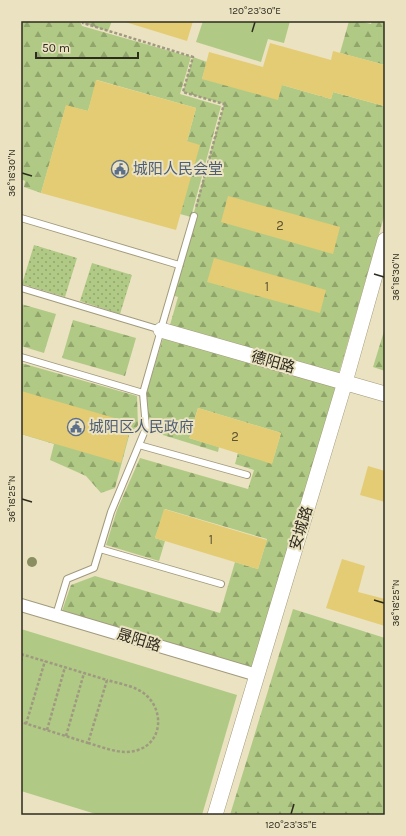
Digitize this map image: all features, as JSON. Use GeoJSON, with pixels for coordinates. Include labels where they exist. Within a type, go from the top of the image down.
{"type":"FeatureCollection","features":[{"type":"Feature","properties":{"kind":"street","name":"安城路"},"geometry":{"type":"LineString","coordinates":[[216,815],[345,382],[385,240]]}},
{"type":"Feature","properties":{"kind":"street","name":"德阳路"},"geometry":{"type":"LineString","coordinates":[[161,330],[385,394]]}},
{"type":"Feature","properties":{"kind":"street","name":"晟阳路"},"geometry":{"type":"LineString","coordinates":[[21,605],[257,676]]}},
{"type":"Feature","properties":{"kind":"lane"},"geometry":{"type":"LineString","coordinates":[[56,615],[67,579],[94,568],[111,512],[146,428],[143,393],[194,216]]}},
{"type":"Feature","properties":{"kind":"lane"},"geometry":{"type":"LineString","coordinates":[[21,218],[180,265]]}},
{"type":"Feature","properties":{"kind":"lane"},"geometry":{"type":"LineString","coordinates":[[21,288],[161,330]]}},
{"type":"Feature","properties":{"kind":"lane"},"geometry":{"type":"LineString","coordinates":[[21,357],[143,393]]}},
{"type":"Feature","properties":{"kind":"lane"},"geometry":{"type":"LineString","coordinates":[[139,445],[247,475]]}},
{"type":"Feature","properties":{"kind":"lane"},"geometry":{"type":"LineString","coordinates":[[100,549],[221,584]]}},
{"type":"Feature","properties":{"kind":"path"},"geometry":{"type":"LineString","coordinates":[[82,21],[83,23],[193,57],[183,92],[224,104],[194,216]]}},
{"type":"Feature","properties":{"kind":"path"},"geometry":{"type":"LineString","coordinates":[[21,661],[22,654],[131,687],[146,695],[156,709],[159,721],[156,735],[148,744],[138,751],[117,752],[21,722]]}},
{"type":"Feature","properties":{"kind":"path"},"geometry":{"type":"LineString","coordinates":[[26,724],[45,661]]}},
{"type":"Feature","properties":{"kind":"path"},"geometry":{"type":"LineString","coordinates":[[47,730],[65,667]]}},
{"type":"Feature","properties":{"kind":"path"},"geometry":{"type":"LineString","coordinates":[[66,736],[84,673]]}},
{"type":"Feature","properties":{"kind":"path"},"geometry":{"type":"LineString","coordinates":[[88,743],[107,680]]}},
{"type":"Feature","properties":{"kind":"green space"},"geometry":{"type":"Polygon","coordinates":[[[21,21],[80,21],[82,26],[191,57],[180,94],[221,106],[191,217],[180,214],[187,141],[196,108],[97,80],[88,111],[66,106],[41,193],[24,187],[25,181],[21,179],[21,21]]]}},
{"type":"Feature","properties":{"kind":"green space"},"geometry":{"type":"Polygon","coordinates":[[[82,21],[112,21],[108,31],[83,23],[82,21]]]}},
{"type":"Feature","properties":{"kind":"green space"},"geometry":{"type":"Polygon","coordinates":[[[203,21],[290,21],[284,43],[268,39],[261,62],[196,42],[203,21]]]}},
{"type":"Feature","properties":{"kind":"green space"},"geometry":{"type":"Polygon","coordinates":[[[349,21],[359,21],[371,24],[372,21],[385,21],[385,65],[340,53],[349,21]]]}},
{"type":"Feature","properties":{"kind":"green space"},"geometry":{"type":"Polygon","coordinates":[[[193,57],[207,62],[202,79],[282,85],[331,99],[333,92],[384,106],[385,104],[385,213],[339,373],[170,325],[178,297],[171,295],[224,104],[183,92],[193,57]]]}},
{"type":"Feature","properties":{"kind":"green space"},"geometry":{"type":"Polygon","coordinates":[[[34,245],[77,258],[65,297],[22,284],[34,245]]]}},
{"type":"Feature","properties":{"kind":"green space"},"geometry":{"type":"Polygon","coordinates":[[[92,263],[132,275],[120,314],[80,301],[92,263]]]}},
{"type":"Feature","properties":{"kind":"green space"},"geometry":{"type":"Polygon","coordinates":[[[21,304],[56,314],[44,353],[21,346],[21,304]]]}},
{"type":"Feature","properties":{"kind":"green space"},"geometry":{"type":"Polygon","coordinates":[[[73,320],[136,338],[125,376],[62,358],[73,320]]]}},
{"type":"Feature","properties":{"kind":"green space"},"geometry":{"type":"Polygon","coordinates":[[[385,328],[385,371],[373,367],[385,328]]]}},
{"type":"Feature","properties":{"kind":"green space"},"geometry":{"type":"Polygon","coordinates":[[[164,335],[338,386],[252,667],[62,611],[71,585],[95,576],[220,613],[235,562],[258,569],[267,539],[165,509],[155,538],[165,541],[159,561],[106,545],[117,510],[140,458],[248,489],[254,470],[235,464],[238,453],[272,463],[281,433],[198,408],[189,438],[219,447],[218,452],[150,431],[146,394],[164,335]]]}},
{"type":"Feature","properties":{"kind":"green space"},"geometry":{"type":"Polygon","coordinates":[[[21,363],[137,396],[138,426],[130,432],[115,488],[101,493],[86,476],[50,460],[54,444],[21,434],[21,363]]]}},
{"type":"Feature","properties":{"kind":"green space"},"geometry":{"type":"Polygon","coordinates":[[[293,609],[385,638],[385,815],[230,815],[293,609]]]}},
{"type":"Feature","properties":{"kind":"green space"},"geometry":{"type":"Polygon","coordinates":[[[21,629],[237,695],[202,815],[99,815],[21,791],[21,629]]]}},
{"type":"Feature","properties":{"kind":"building"},"geometry":{"type":"Polygon","coordinates":[[[122,21],[193,21],[187,41],[122,21]]]}},
{"type":"Feature","properties":{"kind":"building"},"geometry":{"type":"Polygon","coordinates":[[[270,43],[331,60],[333,51],[385,65],[384,106],[333,92],[331,99],[282,85],[278,100],[202,79],[209,52],[263,67],[270,43]]]}},
{"type":"Feature","properties":{"kind":"building","name":"城阳人民会堂"},"geometry":{"type":"Polygon","coordinates":[[[96,80],[196,108],[187,141],[200,145],[176,230],[41,193],[66,105],[88,111],[96,80]]]}},
{"type":"Feature","properties":{"kind":"building"},"geometry":{"type":"Polygon","coordinates":[[[228,196],[340,227],[333,254],[221,222],[228,196]]]}},
{"type":"Feature","properties":{"kind":"building"},"geometry":{"type":"Polygon","coordinates":[[[214,258],[326,290],[320,313],[207,282],[214,258]]]}},
{"type":"Feature","properties":{"kind":"building","name":"城阳区人民政府"},"geometry":{"type":"Polygon","coordinates":[[[21,391],[132,423],[121,463],[21,434],[21,391]]]}},
{"type":"Feature","properties":{"kind":"building"},"geometry":{"type":"Polygon","coordinates":[[[198,408],[281,433],[272,464],[189,438],[198,408]]]}},
{"type":"Feature","properties":{"kind":"building"},"geometry":{"type":"Polygon","coordinates":[[[368,466],[385,471],[385,502],[360,495],[368,466]]]}},
{"type":"Feature","properties":{"kind":"building"},"geometry":{"type":"Polygon","coordinates":[[[164,509],[267,540],[258,569],[155,538],[164,509]]]}},
{"type":"Feature","properties":{"kind":"building"},"geometry":{"type":"Polygon","coordinates":[[[342,559],[365,566],[358,592],[385,599],[385,626],[326,608],[342,559]]]}},
{"type":"Feature","properties":{"kind":"place","name":"城阳人民会堂"},"geometry":{"type":"Point","coordinates":[120,169]}},
{"type":"Feature","properties":{"kind":"place","name":"城阳区人民政府"},"geometry":{"type":"Point","coordinates":[76,427]}}]}
